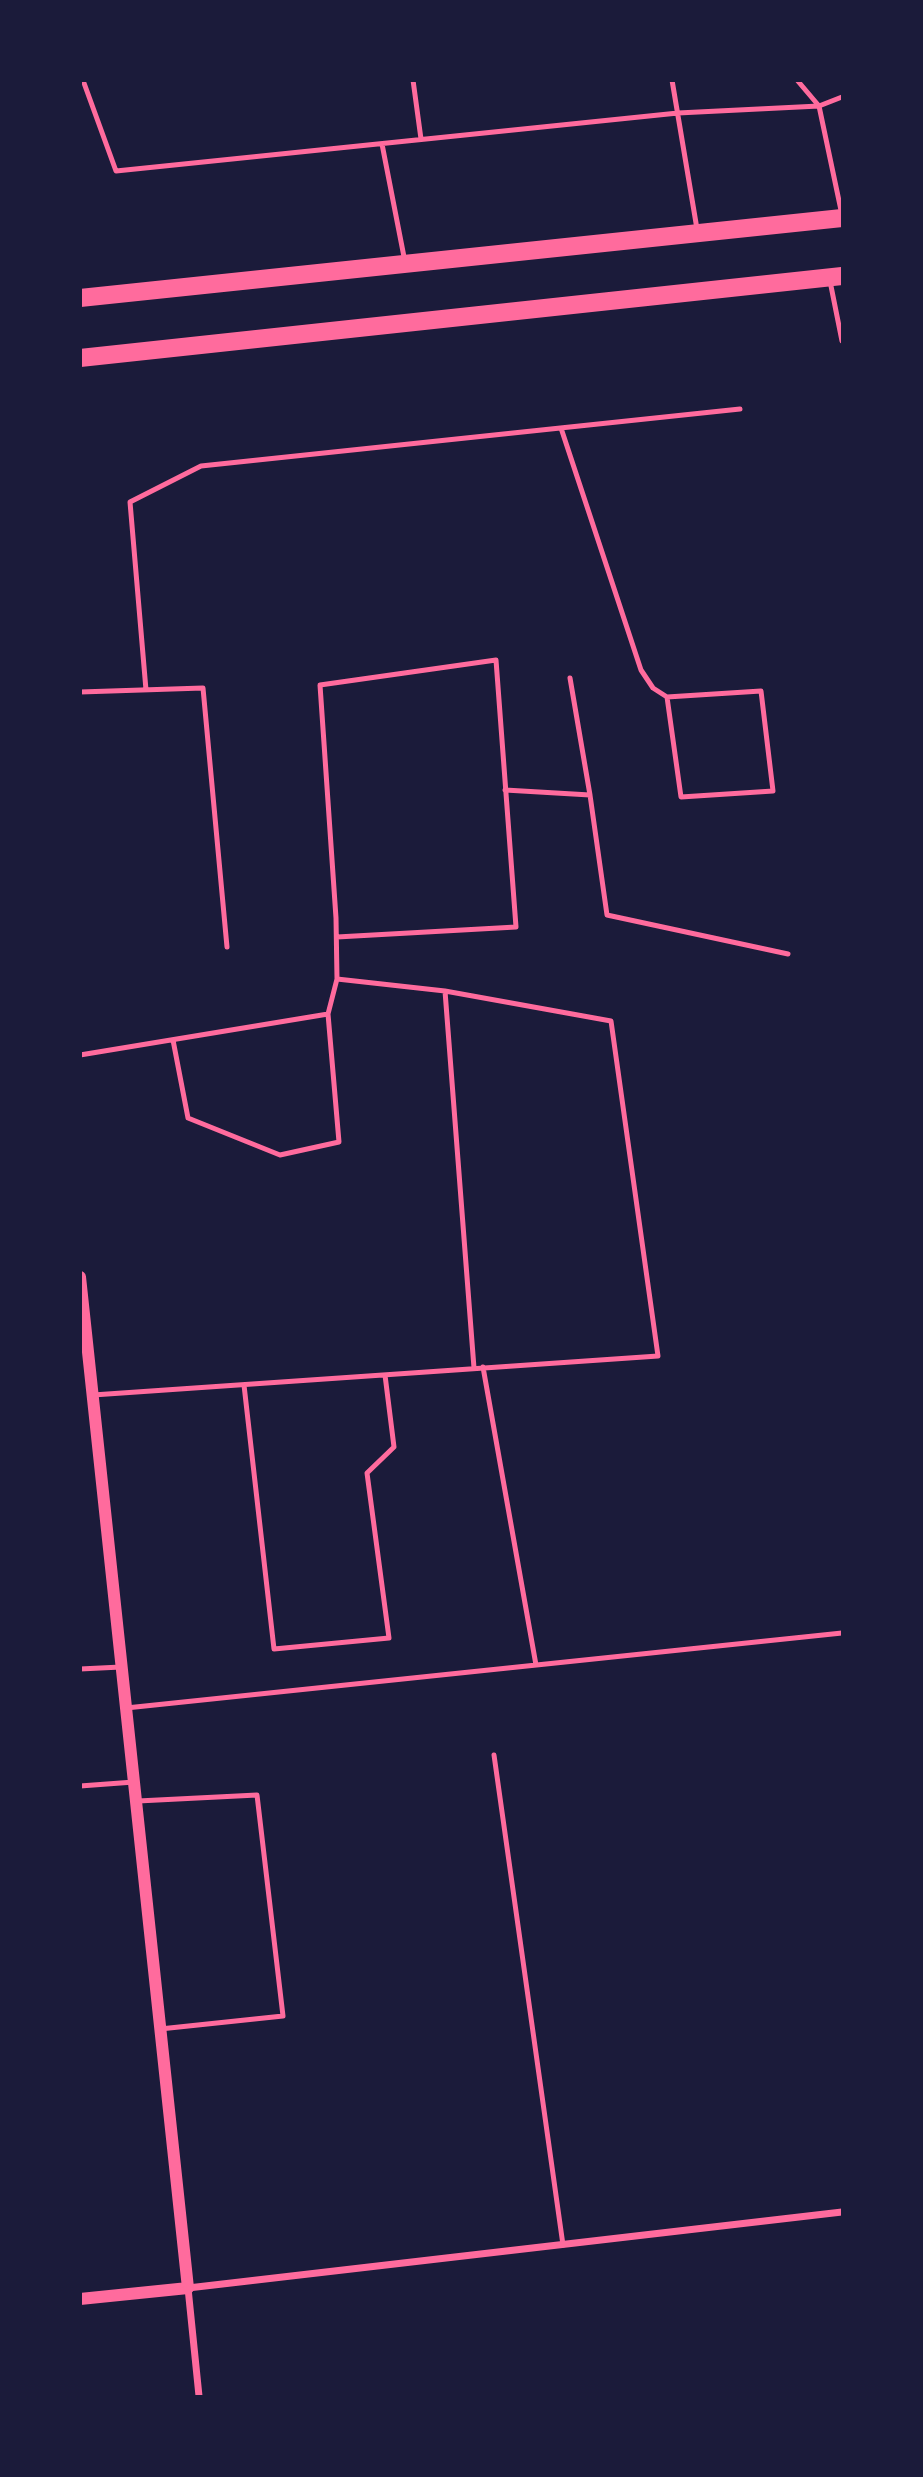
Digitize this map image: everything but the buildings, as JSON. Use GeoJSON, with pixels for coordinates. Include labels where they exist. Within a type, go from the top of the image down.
{"type":"FeatureCollection","features":[{"type":"Feature","properties":{"kind":"main road"},"geometry":{"type":"LineString","coordinates":[[80,298],[842,218]]}},
{"type":"Feature","properties":{"kind":"main road"},"geometry":{"type":"LineString","coordinates":[[80,358],[836,277]]}},
{"type":"Feature","properties":{"kind":"street"},"geometry":{"type":"LineString","coordinates":[[80,1277],[199,2396]]}},
{"type":"Feature","properties":{"kind":"street"},"geometry":{"type":"LineString","coordinates":[[80,2299],[842,2213]]}},
{"type":"Feature","properties":{"kind":"lane"},"geometry":{"type":"LineString","coordinates":[[413,80],[421,139]]}},
{"type":"Feature","properties":{"kind":"lane"},"geometry":{"type":"LineString","coordinates":[[672,80],[698,234]]}},
{"type":"Feature","properties":{"kind":"lane"},"geometry":{"type":"LineString","coordinates":[[797,80],[819,106],[842,218]]}},
{"type":"Feature","properties":{"kind":"lane"},"geometry":{"type":"LineString","coordinates":[[84,83],[116,171],[678,113],[819,106],[842,97]]}},
{"type":"Feature","properties":{"kind":"lane"},"geometry":{"type":"LineString","coordinates":[[382,144],[406,265]]}},
{"type":"Feature","properties":{"kind":"lane"},"geometry":{"type":"LineString","coordinates":[[836,277],[842,341]]}},
{"type":"Feature","properties":{"kind":"lane"},"geometry":{"type":"LineString","coordinates":[[146,690],[130,502],[201,467],[740,409]]}},
{"type":"Feature","properties":{"kind":"lane"},"geometry":{"type":"LineString","coordinates":[[561,428],[641,670],[653,688],[667,697],[761,691],[773,791],[681,797],[667,697]]}},
{"type":"Feature","properties":{"kind":"lane"},"geometry":{"type":"LineString","coordinates":[[173,1040],[188,1118],[280,1155],[339,1142],[328,1014],[337,979],[337,937],[320,685],[496,660],[516,927],[337,937]]}},
{"type":"Feature","properties":{"kind":"lane"},"geometry":{"type":"LineString","coordinates":[[570,678],[607,915],[788,954]]}},
{"type":"Feature","properties":{"kind":"lane"},"geometry":{"type":"LineString","coordinates":[[80,692],[203,688],[227,947]]}},
{"type":"Feature","properties":{"kind":"lane"},"geometry":{"type":"LineString","coordinates":[[505,790],[590,795]]}},
{"type":"Feature","properties":{"kind":"lane"},"geometry":{"type":"LineString","coordinates":[[93,1395],[657,1356],[611,1021],[445,991],[337,979]]}},
{"type":"Feature","properties":{"kind":"lane"},"geometry":{"type":"LineString","coordinates":[[445,991],[474,1368]]}},
{"type":"Feature","properties":{"kind":"lane"},"geometry":{"type":"LineString","coordinates":[[80,1055],[328,1014]]}},
{"type":"Feature","properties":{"kind":"lane"},"geometry":{"type":"LineString","coordinates":[[483,1367],[536,1665]]}},
{"type":"Feature","properties":{"kind":"lane"},"geometry":{"type":"LineString","coordinates":[[244,1385],[274,1649],[389,1638],[367,1473],[394,1447],[385,1375]]}},
{"type":"Feature","properties":{"kind":"lane"},"geometry":{"type":"LineString","coordinates":[[126,1708],[842,1633]]}},
{"type":"Feature","properties":{"kind":"lane"},"geometry":{"type":"LineString","coordinates":[[80,1669],[121,1667]]}},
{"type":"Feature","properties":{"kind":"lane"},"geometry":{"type":"LineString","coordinates":[[494,1755],[563,2245]]}},
{"type":"Feature","properties":{"kind":"lane"},"geometry":{"type":"LineString","coordinates":[[80,1786],[134,1782]]}},
{"type":"Feature","properties":{"kind":"lane"},"geometry":{"type":"LineString","coordinates":[[136,1801],[257,1795],[283,2016],[160,2029]]}}]}
